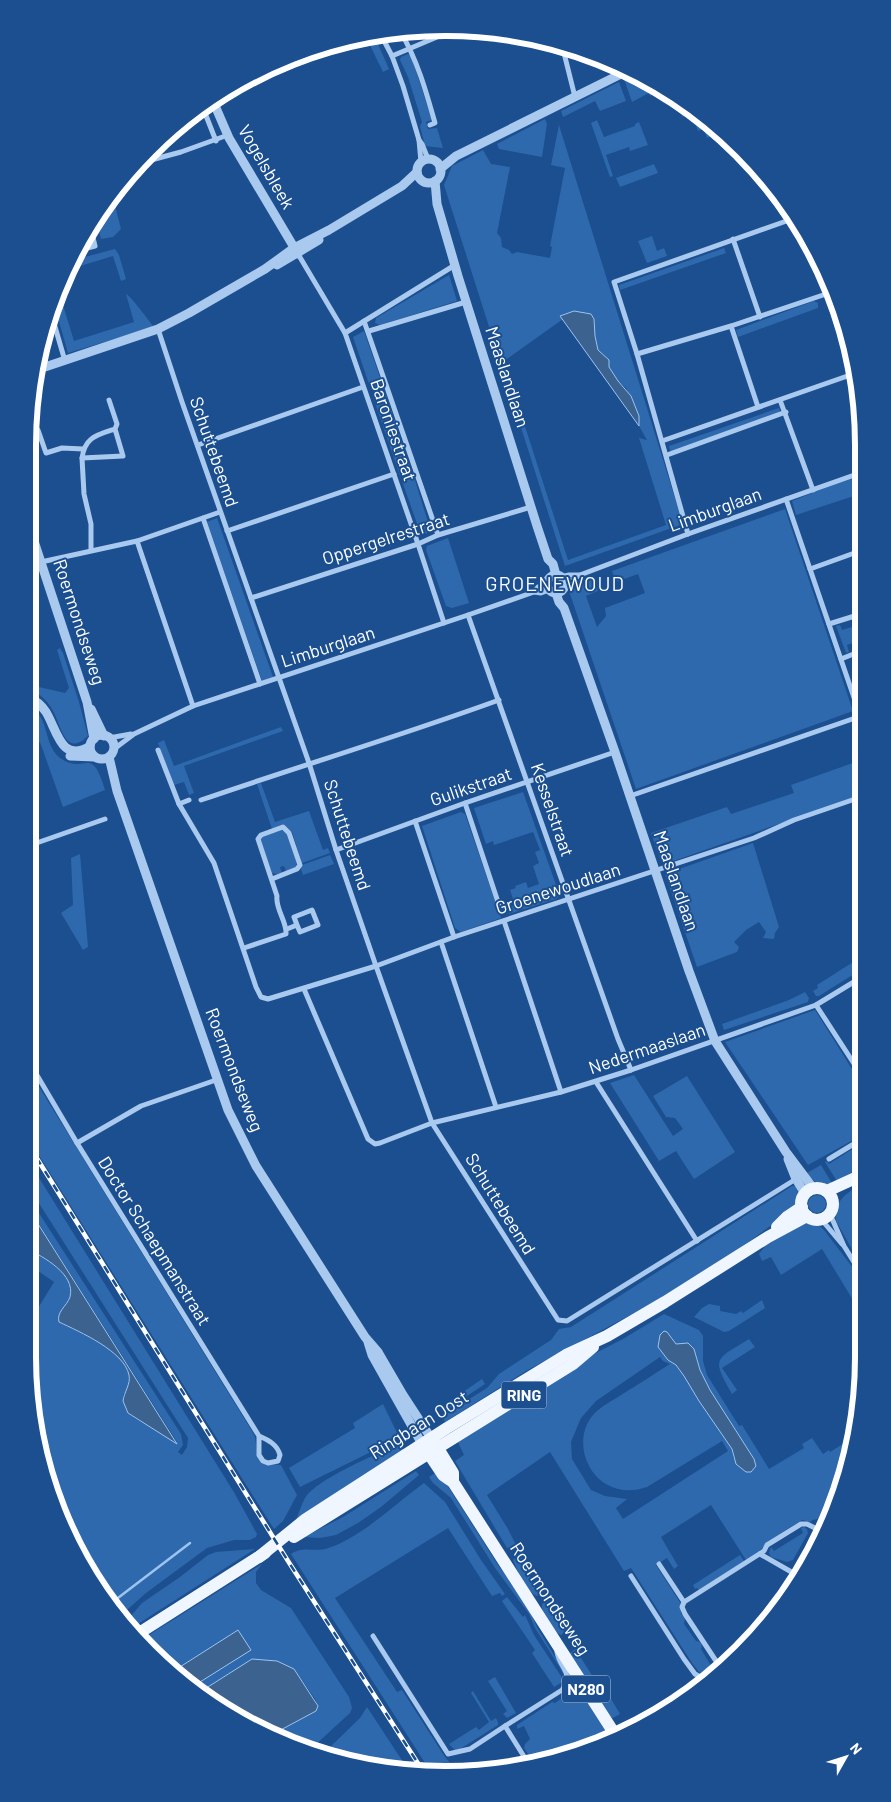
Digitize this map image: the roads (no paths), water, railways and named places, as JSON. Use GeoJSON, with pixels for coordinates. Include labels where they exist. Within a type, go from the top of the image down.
{"type":"FeatureCollection","features":[{"type":"Feature","properties":{"kind":"main road"},"geometry":{"type":"LineString","coordinates":[[830,1196],[855,1180]]}},
{"type":"Feature","properties":{"kind":"main road"},"geometry":{"type":"LineString","coordinates":[[818,1188],[830,1196],[832,1210],[825,1216],[811,1218],[805,1211],[802,1202],[809,1191],[818,1188]]}},
{"type":"Feature","properties":{"kind":"main road","name":"Ringbaan Oost"},"geometry":{"type":"LineString","coordinates":[[142,1631],[259,1557],[306,1519],[573,1364],[607,1336],[665,1302],[768,1236],[787,1217],[805,1211]]}},
{"type":"Feature","properties":{"kind":"main road","name":"Roermondseweg"},"geometry":{"type":"LineString","coordinates":[[430,1446],[453,1472],[453,1482],[612,1730]]}},
{"type":"Feature","properties":{"kind":"street"},"geometry":{"type":"LineString","coordinates":[[392,56],[438,36]]}},
{"type":"Feature","properties":{"kind":"street"},"geometry":{"type":"LineString","coordinates":[[404,39],[410,48],[424,86],[435,123],[430,125]]}},
{"type":"Feature","properties":{"kind":"street"},"geometry":{"type":"LineString","coordinates":[[44,368],[158,329],[265,269],[274,267],[329,230],[402,186],[425,178],[439,176],[419,140],[403,86],[392,56],[384,41]]}},
{"type":"Feature","properties":{"kind":"street"},"geometry":{"type":"LineString","coordinates":[[564,54],[575,97]]}},
{"type":"Feature","properties":{"kind":"street"},"geometry":{"type":"LineString","coordinates":[[425,178],[418,167],[456,156],[620,75]]}},
{"type":"Feature","properties":{"kind":"street","name":"Vogelsbleek"},"geometry":{"type":"LineString","coordinates":[[216,107],[228,135],[296,251]]}},
{"type":"Feature","properties":{"kind":"street","name":"Vogelsbleek"},"geometry":{"type":"LineString","coordinates":[[205,114],[216,141]]}},
{"type":"Feature","properties":{"kind":"street"},"geometry":{"type":"LineString","coordinates":[[152,160],[216,141],[228,135]]}},
{"type":"Feature","properties":{"kind":"street","name":"Maaslandlaan"},"geometry":{"type":"LineString","coordinates":[[425,178],[437,204],[466,302],[548,559],[547,567],[556,584],[559,602],[564,608],[689,971],[715,1041],[809,1191]]}},
{"type":"Feature","properties":{"kind":"street"},"geometry":{"type":"LineString","coordinates":[[688,534],[667,456],[614,282],[788,221]]}},
{"type":"Feature","properties":{"kind":"street"},"geometry":{"type":"LineString","coordinates":[[87,248],[95,246],[93,238]]}},
{"type":"Feature","properties":{"kind":"street"},"geometry":{"type":"LineString","coordinates":[[733,239],[760,317]]}},
{"type":"Feature","properties":{"kind":"street","name":"Baroniestraat"},"geometry":{"type":"LineString","coordinates":[[296,251],[344,333],[444,623]]}},
{"type":"Feature","properties":{"kind":"street"},"geometry":{"type":"LineString","coordinates":[[344,333],[455,265]]}},
{"type":"Feature","properties":{"kind":"street"},"geometry":{"type":"LineString","coordinates":[[637,354],[826,295]]}},
{"type":"Feature","properties":{"kind":"street"},"geometry":{"type":"LineString","coordinates":[[369,330],[466,302]]}},
{"type":"Feature","properties":{"kind":"street","name":"Baroniestraat"},"geometry":{"type":"LineString","coordinates":[[364,321],[369,330],[438,535]]}},
{"type":"Feature","properties":{"kind":"street"},"geometry":{"type":"LineString","coordinates":[[55,325],[65,361]]}},
{"type":"Feature","properties":{"kind":"street"},"geometry":{"type":"LineString","coordinates":[[730,326],[758,407]]}},
{"type":"Feature","properties":{"kind":"street","name":"Schuttebeemd"},"geometry":{"type":"LineString","coordinates":[[158,329],[309,764],[376,966],[432,1123],[558,1320],[567,1322],[697,1240]]}},
{"type":"Feature","properties":{"kind":"street"},"geometry":{"type":"LineString","coordinates":[[662,441],[848,376]]}},
{"type":"Feature","properties":{"kind":"street"},"geometry":{"type":"LineString","coordinates":[[198,445],[363,387]]}},
{"type":"Feature","properties":{"kind":"street"},"geometry":{"type":"LineString","coordinates":[[91,550],[91,524],[84,494],[83,449],[94,436],[114,429],[117,424],[109,400]]}},
{"type":"Feature","properties":{"kind":"street"},"geometry":{"type":"LineString","coordinates":[[780,400],[786,412],[813,490]]}},
{"type":"Feature","properties":{"kind":"street"},"geometry":{"type":"LineString","coordinates":[[667,456],[786,412]]}},
{"type":"Feature","properties":{"kind":"street"},"geometry":{"type":"LineString","coordinates":[[82,458],[123,456],[114,429]]}},
{"type":"Feature","properties":{"kind":"street"},"geometry":{"type":"LineString","coordinates":[[38,430],[46,453],[62,448],[83,449]]}},
{"type":"Feature","properties":{"kind":"street"},"geometry":{"type":"LineString","coordinates":[[227,531],[394,474]]}},
{"type":"Feature","properties":{"kind":"street","name":"Limburglaan"},"geometry":{"type":"LineString","coordinates":[[114,749],[134,734],[193,706],[534,592],[538,587],[556,584],[688,534],[855,475]]}},
{"type":"Feature","properties":{"kind":"street"},"geometry":{"type":"LineString","coordinates":[[786,499],[855,700]]}},
{"type":"Feature","properties":{"kind":"street","name":"Oppergelrestraat"},"geometry":{"type":"LineString","coordinates":[[251,598],[418,544],[438,535],[531,507]]}},
{"type":"Feature","properties":{"kind":"street"},"geometry":{"type":"LineString","coordinates":[[41,562],[136,541],[220,512]]}},
{"type":"Feature","properties":{"kind":"street","name":"Schuttebeemd"},"geometry":{"type":"LineString","coordinates":[[203,518],[260,684]]}},
{"type":"Feature","properties":{"kind":"street"},"geometry":{"type":"LineString","coordinates":[[136,541],[193,706]]}},
{"type":"Feature","properties":{"kind":"street","name":"Roermondseweg"},"geometry":{"type":"LineString","coordinates":[[36,547],[87,702],[92,742]]}},
{"type":"Feature","properties":{"kind":"street"},"geometry":{"type":"LineString","coordinates":[[810,569],[855,553]]}},
{"type":"Feature","properties":{"kind":"street","name":"Limburglaan"},"geometry":{"type":"LineString","coordinates":[[556,584],[569,575],[580,575]]}},
{"type":"Feature","properties":{"kind":"street","name":"Kesselstraat"},"geometry":{"type":"LineString","coordinates":[[468,615],[618,1039],[631,1070]]}},
{"type":"Feature","properties":{"kind":"street"},"geometry":{"type":"LineString","coordinates":[[829,624],[855,616]]}},
{"type":"Feature","properties":{"kind":"street"},"geometry":{"type":"LineString","coordinates":[[841,659],[855,653]]}},
{"type":"Feature","properties":{"kind":"street"},"geometry":{"type":"LineString","coordinates":[[201,800],[409,732],[499,700]]}},
{"type":"Feature","properties":{"kind":"street","name":"Roermondseweg"},"geometry":{"type":"LineString","coordinates":[[87,702],[107,737]]}},
{"type":"Feature","properties":{"kind":"street"},"geometry":{"type":"LineString","coordinates":[[36,703],[48,715],[56,744],[64,753],[73,757],[101,758],[114,749],[113,743],[107,737],[92,742],[82,750],[73,751],[64,746],[54,732]]}},
{"type":"Feature","properties":{"kind":"street"},"geometry":{"type":"LineString","coordinates":[[630,796],[855,719]]}},
{"type":"Feature","properties":{"kind":"street","name":"Limburglaan"},"geometry":{"type":"LineString","coordinates":[[107,737],[134,734]]}},
{"type":"Feature","properties":{"kind":"street"},"geometry":{"type":"LineString","coordinates":[[92,742],[92,754],[101,758]]}},
{"type":"Feature","properties":{"kind":"street"},"geometry":{"type":"LineString","coordinates":[[158,750],[179,804],[214,862],[244,948],[286,934],[276,902],[277,896],[272,879],[258,839],[260,834],[283,828],[289,833],[300,865],[297,869],[272,879]]}},
{"type":"Feature","properties":{"kind":"street","name":"Gulikstraat"},"geometry":{"type":"LineString","coordinates":[[336,850],[465,803],[615,752]]}},
{"type":"Feature","properties":{"kind":"street","name":"Roermondseweg"},"geometry":{"type":"LineString","coordinates":[[101,758],[117,791],[228,1110],[256,1166],[367,1340],[378,1352],[430,1446]]}},
{"type":"Feature","properties":{"kind":"street","name":"Groenewoudlaan"},"geometry":{"type":"LineString","coordinates":[[244,948],[261,997],[268,999],[376,966],[454,937],[754,838],[794,820],[855,799]]}},
{"type":"Feature","properties":{"kind":"street"},"geometry":{"type":"LineString","coordinates":[[179,804],[189,800]]}},
{"type":"Feature","properties":{"kind":"street"},"geometry":{"type":"LineString","coordinates":[[465,803],[500,908]]}},
{"type":"Feature","properties":{"kind":"street"},"geometry":{"type":"LineString","coordinates":[[36,843],[105,819]]}},
{"type":"Feature","properties":{"kind":"street"},"geometry":{"type":"LineString","coordinates":[[415,821],[454,937]]}},
{"type":"Feature","properties":{"kind":"street"},"geometry":{"type":"LineString","coordinates":[[312,910],[318,926],[300,932],[297,925],[294,917],[312,910]]}},
{"type":"Feature","properties":{"kind":"street"},"geometry":{"type":"LineString","coordinates":[[504,921],[561,1092]]}},
{"type":"Feature","properties":{"kind":"street"},"geometry":{"type":"LineString","coordinates":[[286,929],[297,925]]}},
{"type":"Feature","properties":{"kind":"street"},"geometry":{"type":"LineString","coordinates":[[441,942],[496,1107]]}},
{"type":"Feature","properties":{"kind":"street","name":"Nedermaaslaan"},"geometry":{"type":"LineString","coordinates":[[304,989],[368,1139],[375,1144],[380,1144],[432,1123],[596,1082],[816,1005],[855,981]]}},
{"type":"Feature","properties":{"kind":"street"},"geometry":{"type":"LineString","coordinates":[[816,1005],[854,1063]]}},
{"type":"Feature","properties":{"kind":"street","name":"Doctor Schaepmanstraat"},"geometry":{"type":"LineString","coordinates":[[36,1074],[259,1436],[271,1442],[279,1450],[278,1461],[268,1463],[263,1461],[259,1455],[259,1436]]}},
{"type":"Feature","properties":{"kind":"street"},"geometry":{"type":"LineString","coordinates":[[77,1143],[141,1106],[216,1080]]}},
{"type":"Feature","properties":{"kind":"street"},"geometry":{"type":"LineString","coordinates":[[596,1082],[697,1240],[796,1179]]}},
{"type":"Feature","properties":{"kind":"street"},"geometry":{"type":"LineString","coordinates":[[829,1159],[855,1143]]}},
{"type":"Feature","properties":{"kind":"street","name":"Maaslandlaan"},"geometry":{"type":"LineString","coordinates":[[786,1152],[796,1179],[809,1191]]}},
{"type":"Feature","properties":{"kind":"street"},"geometry":{"type":"LineString","coordinates":[[825,1216],[855,1264]]}},
{"type":"Feature","properties":{"kind":"street"},"geometry":{"type":"LineString","coordinates":[[825,1216],[844,1246]]}},
{"type":"Feature","properties":{"kind":"street"},"geometry":{"type":"LineString","coordinates":[[717,1662],[685,1614],[682,1607],[684,1602],[760,1554],[767,1545],[801,1524],[807,1524],[817,1529]]}},
{"type":"Feature","properties":{"kind":"street"},"geometry":{"type":"LineString","coordinates":[[810,1543],[817,1530]]}},
{"type":"Feature","properties":{"kind":"street"},"geometry":{"type":"LineString","coordinates":[[760,1554],[793,1573]]}},
{"type":"Feature","properties":{"kind":"street"},"geometry":{"type":"LineString","coordinates":[[659,1564],[684,1602]]}},
{"type":"Feature","properties":{"kind":"street"},"geometry":{"type":"LineString","coordinates":[[631,1576],[684,1659],[695,1674],[700,1677]]}},
{"type":"Feature","properties":{"kind":"street"},"geometry":{"type":"LineString","coordinates":[[373,1636],[448,1754],[470,1749],[562,1690],[567,1681],[566,1672],[558,1658],[556,1641]]}},
{"type":"Feature","properties":{"kind":"street"},"geometry":{"type":"LineString","coordinates":[[505,1726],[525,1758]]}},
{"type":"Feature","properties":{"kind":"waterway"},"geometry":{"type":"LineString","coordinates":[[116,1599],[190,1543]]}},
{"type":"Feature","properties":{"kind":"railway"},"geometry":{"type":"LineString","coordinates":[[36,1157],[288,1561],[419,1765]]}},
{"type":"Feature","properties":{"kind":"district","name":"GROENEWOUD"},"geometry":{"type":"Point","coordinates":[555,584]}}]}
